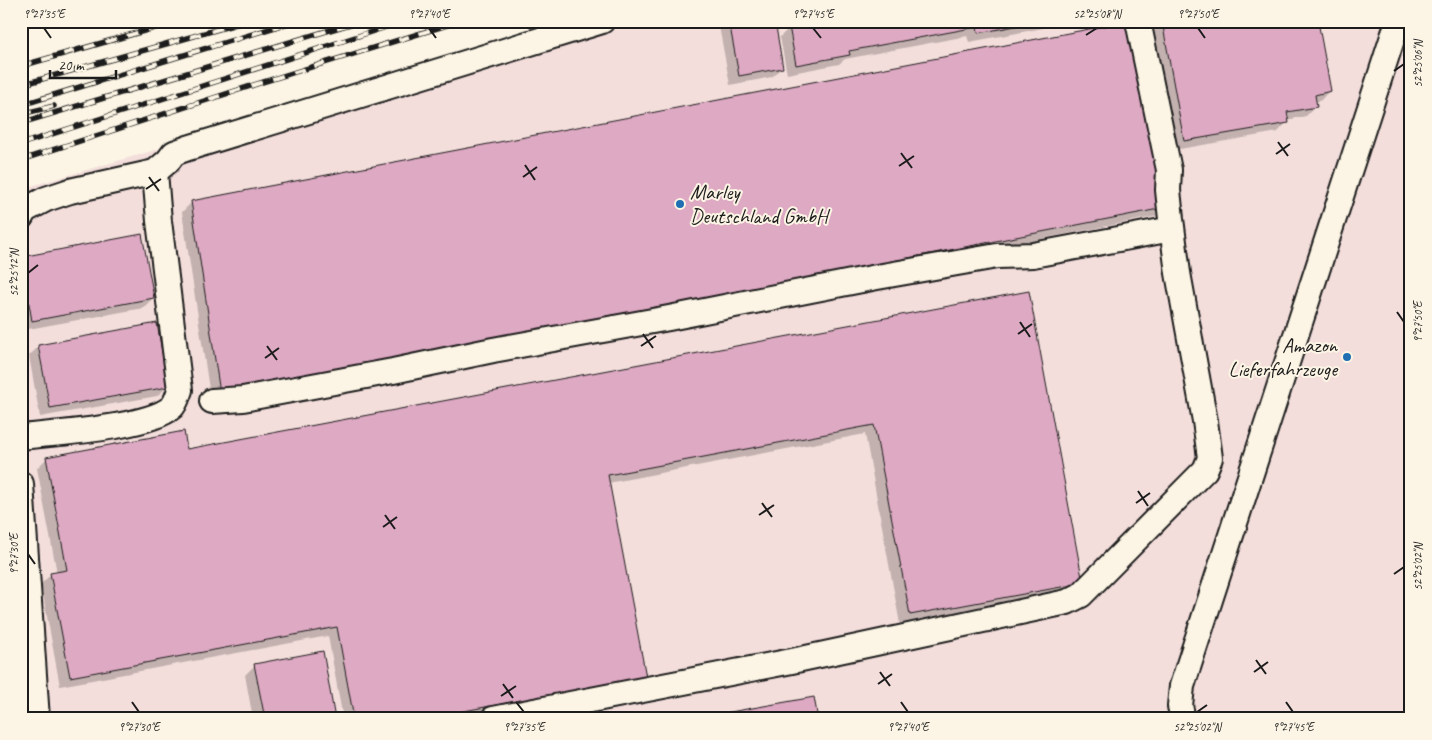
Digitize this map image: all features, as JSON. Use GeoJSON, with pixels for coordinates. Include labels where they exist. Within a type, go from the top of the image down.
{"type":"FeatureCollection","features":[{"type":"Feature","properties":{"kind":"lane"},"geometry":{"type":"LineString","coordinates":[[21,217],[25,210],[46,199],[70,191],[155,172],[174,153],[188,148],[602,21]]}},
{"type":"Feature","properties":{"kind":"lane"},"geometry":{"type":"LineString","coordinates":[[493,719],[792,661],[1067,602],[1081,595],[1205,470],[1210,458],[1178,273],[1168,190],[1169,170],[1138,21]]}},
{"type":"Feature","properties":{"kind":"lane"},"geometry":{"type":"LineString","coordinates":[[1183,719],[1180,706],[1182,686],[1398,21]]}},
{"type":"Feature","properties":{"kind":"lane"},"geometry":{"type":"LineString","coordinates":[[155,172],[159,221],[180,390],[174,406]]}},
{"type":"Feature","properties":{"kind":"lane"},"geometry":{"type":"LineString","coordinates":[[21,437],[131,423],[162,414],[174,406],[243,399],[393,372],[493,350],[878,277],[997,256],[1033,255],[1172,229]]}},
{"type":"Feature","properties":{"kind":"lane"},"geometry":{"type":"LineString","coordinates":[[21,484],[37,719]]}},
{"type":"Feature","properties":{"kind":"shaded area"},"geometry":{"type":"Polygon","coordinates":[[[600,21],[1411,21],[1411,719],[21,719],[21,189],[600,21]]]}},
{"type":"Feature","properties":{"kind":"building"},"geometry":{"type":"Polygon","coordinates":[[[729,21],[775,21],[783,68],[739,76],[729,21]]]}},
{"type":"Feature","properties":{"kind":"building"},"geometry":{"type":"Polygon","coordinates":[[[814,21],[1043,21],[978,33],[977,27],[849,51],[850,55],[796,65],[789,26],[814,21]]]}},
{"type":"Feature","properties":{"kind":"building","name":"Marley Deutschland GmbH"},"geometry":{"type":"Polygon","coordinates":[[[1131,21],[1169,207],[220,393],[191,201],[1131,21]]]}},
{"type":"Feature","properties":{"kind":"building"},"geometry":{"type":"Polygon","coordinates":[[[1162,21],[1318,21],[1331,91],[1315,95],[1317,107],[1287,112],[1289,123],[1184,141],[1162,21]]]}},
{"type":"Feature","properties":{"kind":"building"},"geometry":{"type":"Polygon","coordinates":[[[142,234],[154,298],[32,321],[21,257],[142,234]]]}},
{"type":"Feature","properties":{"kind":"building"},"geometry":{"type":"Polygon","coordinates":[[[1029,291],[1083,583],[910,615],[874,425],[608,475],[646,677],[421,719],[354,719],[337,627],[70,677],[50,573],[67,570],[46,457],[184,431],[187,449],[1029,291]]]}},
{"type":"Feature","properties":{"kind":"building"},"geometry":{"type":"Polygon","coordinates":[[[157,323],[168,387],[50,408],[38,345],[157,323]]]}},
{"type":"Feature","properties":{"kind":"building"},"geometry":{"type":"Polygon","coordinates":[[[323,651],[335,719],[265,719],[254,664],[323,651]]]}},
{"type":"Feature","properties":{"kind":"building"},"geometry":{"type":"Polygon","coordinates":[[[814,697],[818,719],[691,719],[814,697]]]}},
{"type":"Feature","properties":{"kind":"railway"},"geometry":{"type":"LineString","coordinates":[[21,66],[179,21]]}},
{"type":"Feature","properties":{"kind":"railway"},"geometry":{"type":"LineString","coordinates":[[21,85],[247,21]]}},
{"type":"Feature","properties":{"kind":"railway"},"geometry":{"type":"LineString","coordinates":[[21,105],[295,21]]}},
{"type":"Feature","properties":{"kind":"railway"},"geometry":{"type":"LineString","coordinates":[[21,123],[360,21]]}},
{"type":"Feature","properties":{"kind":"railway"},"geometry":{"type":"LineString","coordinates":[[21,144],[405,21]]}},
{"type":"Feature","properties":{"kind":"railway"},"geometry":{"type":"LineString","coordinates":[[21,160],[460,21]]}},
{"type":"Feature","properties":{"kind":"railway"},"geometry":{"type":"LineString","coordinates":[[21,114],[54,106]]}},
{"type":"Feature","properties":{"kind":"place","name":"Marley Deutschland GmbH"},"geometry":{"type":"Point","coordinates":[680,204]}},
{"type":"Feature","properties":{"kind":"place","name":"Amazon Lieferfahrzeuge"},"geometry":{"type":"Point","coordinates":[1347,357]}}]}
